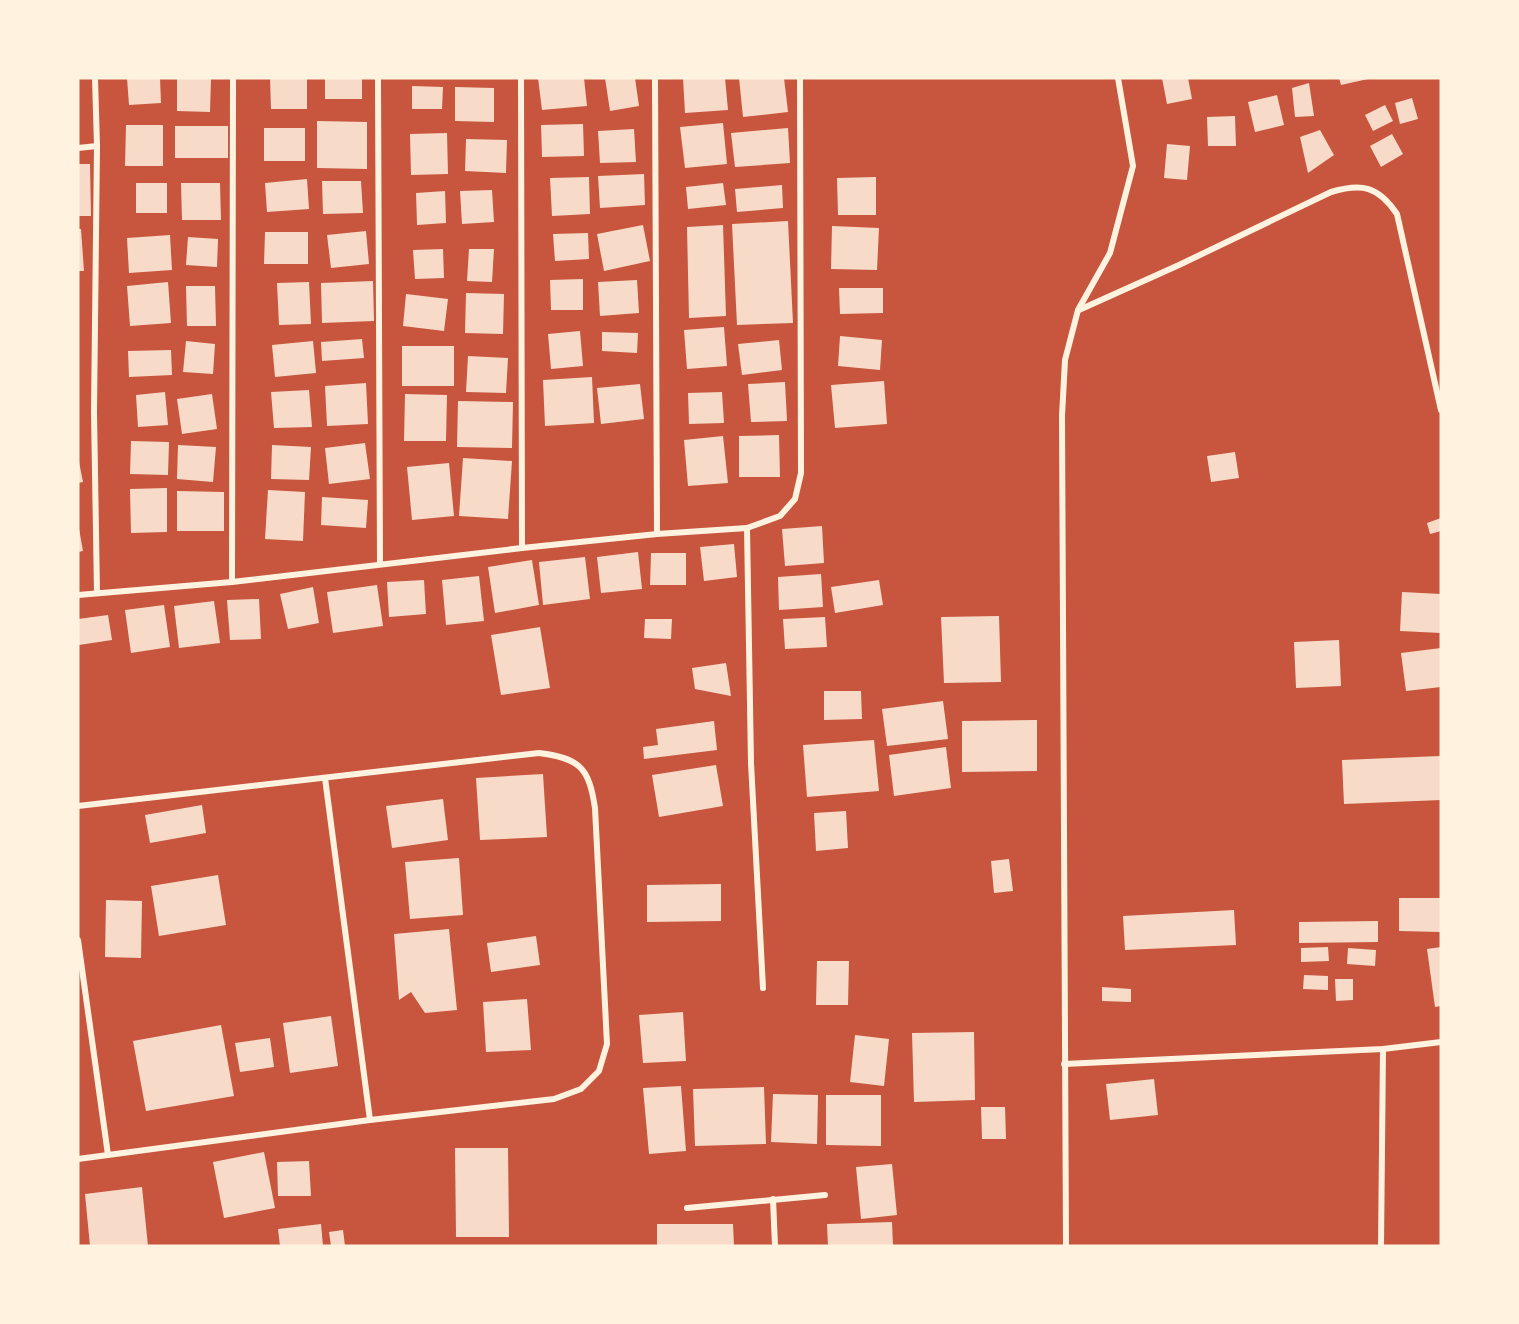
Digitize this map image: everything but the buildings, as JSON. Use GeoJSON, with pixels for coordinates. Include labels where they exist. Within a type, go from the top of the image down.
{"type":"FeatureCollection","features":[{"type":"Feature","properties":{"kind":"street"},"geometry":{"type":"LineString","coordinates":[[95,78],[97,147],[94,412],[97,594]]}},
{"type":"Feature","properties":{"kind":"street"},"geometry":{"type":"LineString","coordinates":[[232,582],[233,78]]}},
{"type":"Feature","properties":{"kind":"street"},"geometry":{"type":"LineString","coordinates":[[378,78],[381,563]]}},
{"type":"Feature","properties":{"kind":"street"},"geometry":{"type":"LineString","coordinates":[[521,78],[522,548]]}},
{"type":"Feature","properties":{"kind":"street"},"geometry":{"type":"LineString","coordinates":[[655,78],[657,534]]}},
{"type":"Feature","properties":{"kind":"street"},"geometry":{"type":"LineString","coordinates":[[78,596],[232,582],[381,563],[657,534],[747,528],[780,516],[795,499],[801,473],[800,78]]}},
{"type":"Feature","properties":{"kind":"street"},"geometry":{"type":"LineString","coordinates":[[1066,1246],[1062,416],[1065,360],[1078,310],[1110,253],[1134,166],[1119,78]]}},
{"type":"Feature","properties":{"kind":"street"},"geometry":{"type":"LineString","coordinates":[[78,148],[97,147]]}},
{"type":"Feature","properties":{"kind":"street"},"geometry":{"type":"LineString","coordinates":[[1078,310],[1179,265],[1330,192],[1349,186],[1371,189],[1386,198],[1397,214],[1441,410]]}},
{"type":"Feature","properties":{"kind":"street"},"geometry":{"type":"LineString","coordinates":[[747,528],[751,763],[763,987]]}},
{"type":"Feature","properties":{"kind":"street"},"geometry":{"type":"LineString","coordinates":[[78,806],[539,753],[563,756],[580,766],[592,785],[607,1044],[599,1071],[581,1089],[554,1099],[370,1120],[78,1159]]}},
{"type":"Feature","properties":{"kind":"street"},"geometry":{"type":"LineString","coordinates":[[325,778],[370,1120]]}},
{"type":"Feature","properties":{"kind":"street"},"geometry":{"type":"LineString","coordinates":[[78,940],[108,1155]]}},
{"type":"Feature","properties":{"kind":"street"},"geometry":{"type":"LineString","coordinates":[[1064,1064],[1383,1049],[1441,1042]]}},
{"type":"Feature","properties":{"kind":"street"},"geometry":{"type":"LineString","coordinates":[[1381,1246],[1383,1049]]}},
{"type":"Feature","properties":{"kind":"street"},"geometry":{"type":"LineString","coordinates":[[687,1208],[825,1195]]}},
{"type":"Feature","properties":{"kind":"street"},"geometry":{"type":"LineString","coordinates":[[773,1199],[775,1246]]}}]}
